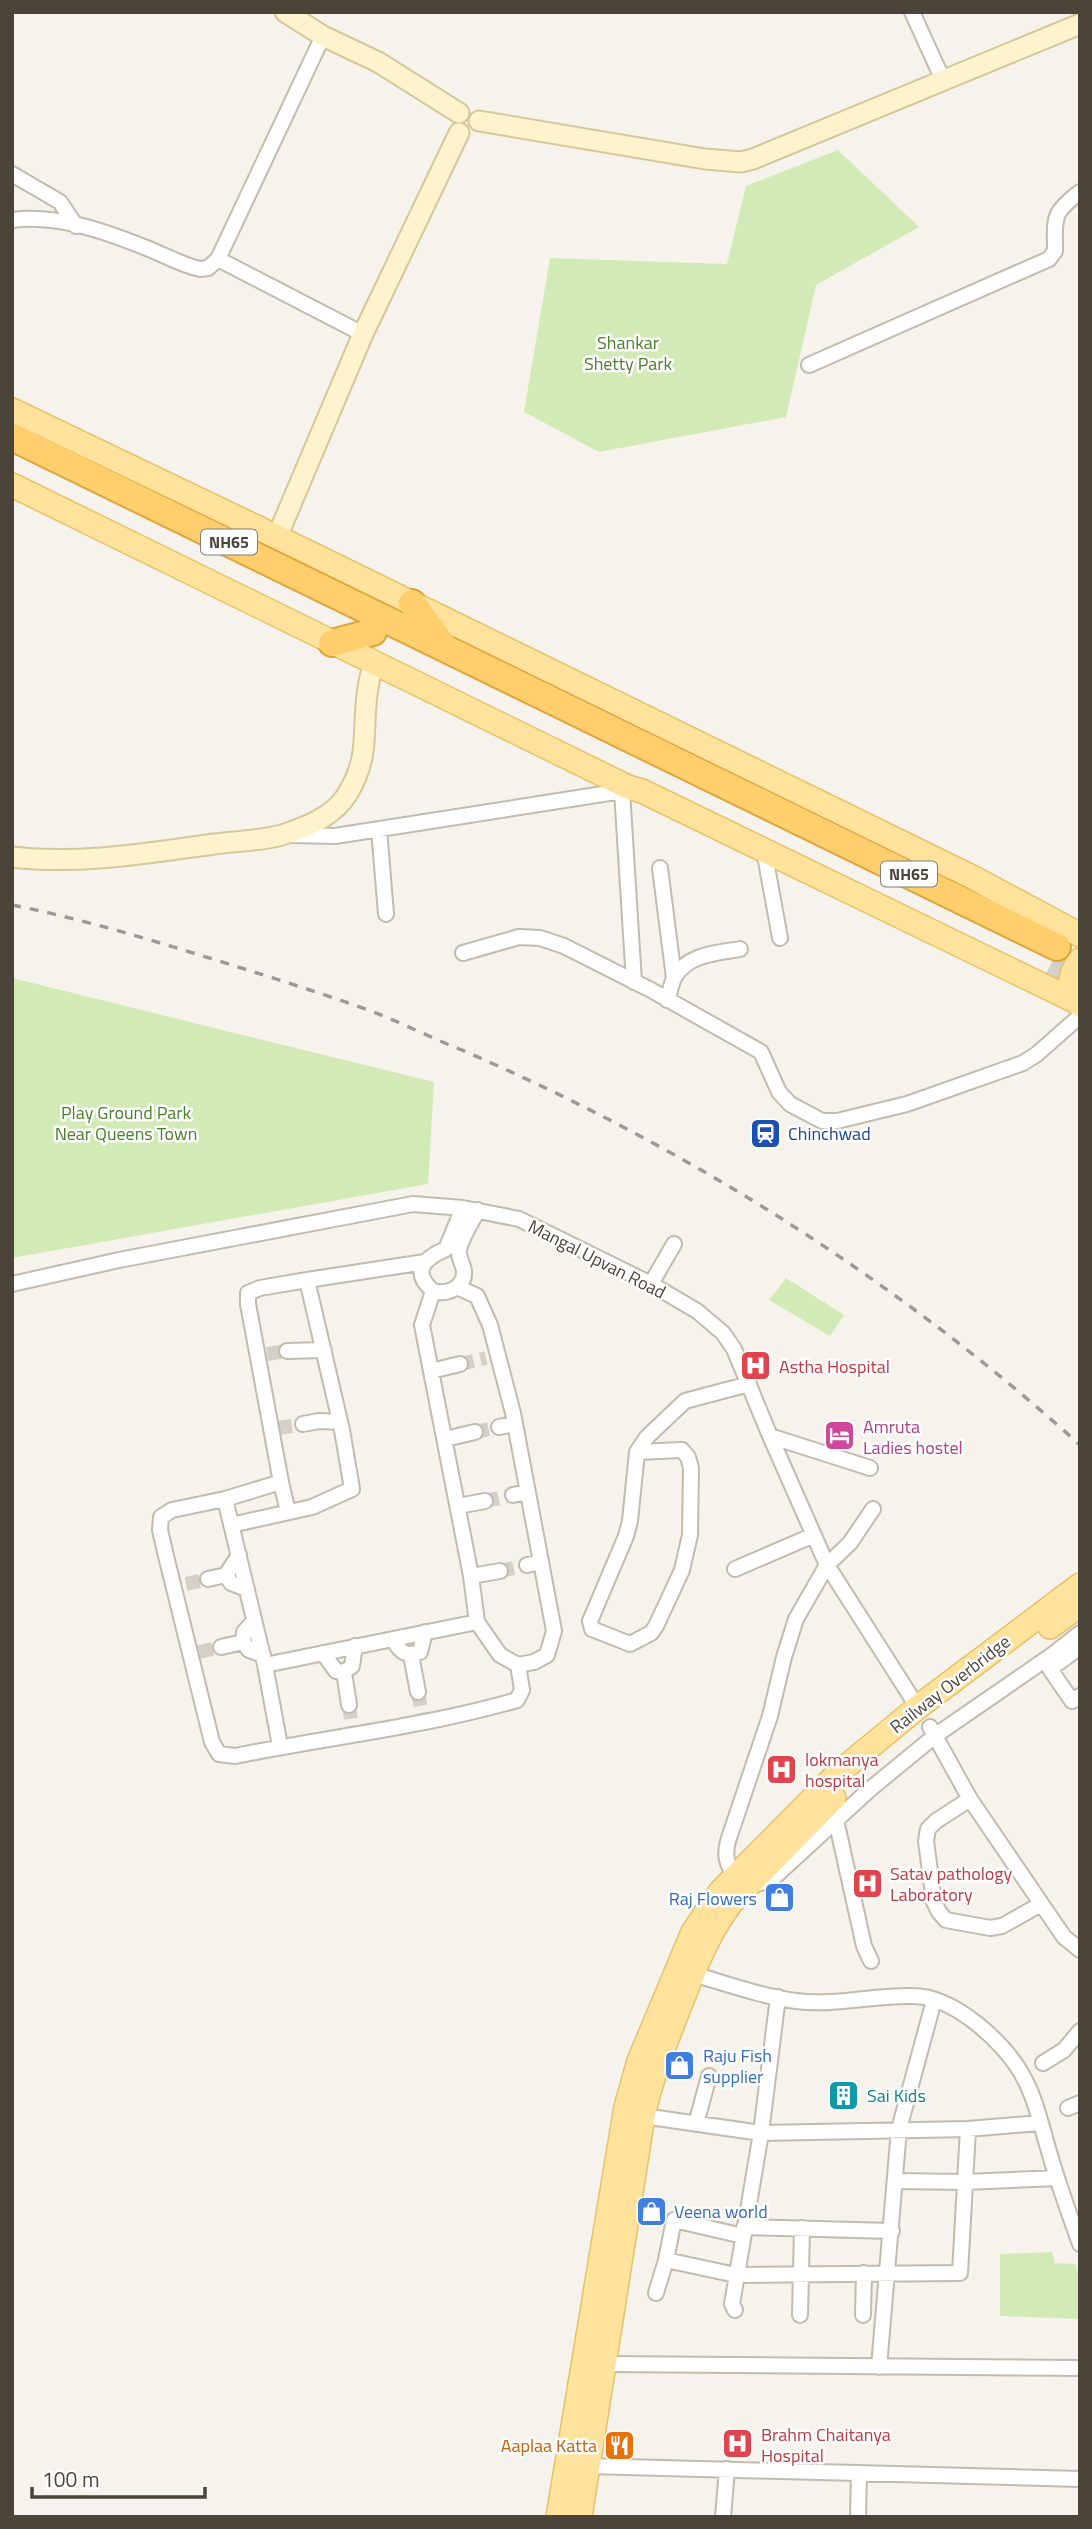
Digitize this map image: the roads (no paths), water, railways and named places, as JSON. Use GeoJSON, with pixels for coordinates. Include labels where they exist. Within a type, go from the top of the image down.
{"type":"FeatureCollection","features":[{"type":"Feature","properties":{"kind":"highway","name":"NH65"},"geometry":{"type":"LineString","coordinates":[[12,437],[1067,951]]}},
{"type":"Feature","properties":{"kind":"highway","name":"NH65"},"geometry":{"type":"LineString","coordinates":[[12,457],[373,632],[1067,951]]}},
{"type":"Feature","properties":{"kind":"highway"},"geometry":{"type":"LineString","coordinates":[[412,603],[445,647]]}},
{"type":"Feature","properties":{"kind":"highway"},"geometry":{"type":"LineString","coordinates":[[332,643],[373,632]]}},
{"type":"Feature","properties":{"kind":"main road"},"geometry":{"type":"LineString","coordinates":[[12,410],[974,878],[1067,951],[1074,968],[1070,979],[1071,992],[1079,1008]]}},
{"type":"Feature","properties":{"kind":"main road"},"geometry":{"type":"LineString","coordinates":[[12,485],[625,789],[642,791],[764,850],[1079,1008]]}},
{"type":"Feature","properties":{"kind":"main road","name":"Railway Overbridge"},"geometry":{"type":"LineString","coordinates":[[741,1882],[819,1790],[875,1742],[1080,1585]]}},
{"type":"Feature","properties":{"kind":"main road","name":"Railway Overbridge"},"geometry":{"type":"LineString","coordinates":[[741,1882],[884,1753],[1080,1605]]}},
{"type":"Feature","properties":{"kind":"main road"},"geometry":{"type":"LineString","coordinates":[[580,2517],[643,2116],[655,2073],[701,1952],[741,1882]]}},
{"type":"Feature","properties":{"kind":"main road"},"geometry":{"type":"LineString","coordinates":[[558,2517],[632,2081],[693,1933],[705,1911],[741,1882]]}},
{"type":"Feature","properties":{"kind":"street"},"geometry":{"type":"LineString","coordinates":[[285,12],[323,37],[378,62],[459,123]]}},
{"type":"Feature","properties":{"kind":"street"},"geometry":{"type":"LineString","coordinates":[[912,12],[943,80]]}},
{"type":"Feature","properties":{"kind":"street"},"geometry":{"type":"LineString","coordinates":[[277,537],[363,334],[459,123],[471,112],[479,121],[705,159],[741,162],[1080,24]]}},
{"type":"Feature","properties":{"kind":"street"},"geometry":{"type":"LineString","coordinates":[[12,220],[32,217],[76,226],[142,246],[200,269],[208,268],[218,259],[323,37]]}},
{"type":"Feature","properties":{"kind":"street"},"geometry":{"type":"LineString","coordinates":[[12,174],[60,202],[76,226]]}},
{"type":"Feature","properties":{"kind":"street"},"geometry":{"type":"LineString","coordinates":[[809,365],[1049,259],[1055,251],[1053,233],[1061,207],[1080,192]]}},
{"type":"Feature","properties":{"kind":"street"},"geometry":{"type":"LineString","coordinates":[[218,259],[363,334]]}},
{"type":"Feature","properties":{"kind":"street"},"geometry":{"type":"LineString","coordinates":[[285,835],[317,822],[335,809],[348,793],[364,754],[367,695],[373,663]]}},
{"type":"Feature","properties":{"kind":"street"},"geometry":{"type":"LineString","coordinates":[[12,857],[36,860],[111,858],[285,835],[335,836],[625,789],[634,982]]}},
{"type":"Feature","properties":{"kind":"street"},"geometry":{"type":"LineString","coordinates":[[379,829],[386,914]]}},
{"type":"Feature","properties":{"kind":"street"},"geometry":{"type":"LineString","coordinates":[[764,850],[780,938]]}},
{"type":"Feature","properties":{"kind":"street"},"geometry":{"type":"LineString","coordinates":[[660,868],[674,978]]}},
{"type":"Feature","properties":{"kind":"street"},"geometry":{"type":"LineString","coordinates":[[463,953],[519,937],[540,938],[564,946],[761,1052],[779,1092],[790,1104],[826,1122],[907,1104],[1023,1063],[1037,1054],[1079,1008]]}},
{"type":"Feature","properties":{"kind":"street"},"geometry":{"type":"LineString","coordinates":[[667,1000],[674,978],[681,970],[702,956],[740,949]]}},
{"type":"Feature","properties":{"kind":"street","name":"Mangal Upvan Road"},"geometry":{"type":"LineString","coordinates":[[12,1284],[413,1204],[471,1209],[519,1219],[539,1227],[651,1284],[697,1311],[723,1333],[734,1349],[769,1436],[827,1565],[913,1700]]}},
{"type":"Feature","properties":{"kind":"street"},"geometry":{"type":"LineString","coordinates":[[471,1209],[459,1255],[464,1269],[463,1279],[457,1287],[448,1292],[433,1291],[424,1280],[422,1271],[425,1262],[432,1254],[446,1249],[471,1209]]}},
{"type":"Feature","properties":{"kind":"street"},"geometry":{"type":"LineString","coordinates":[[651,1284],[674,1244]]}},
{"type":"Feature","properties":{"kind":"street"},"geometry":{"type":"LineString","coordinates":[[288,1512],[262,1355],[248,1304],[248,1293],[260,1288],[425,1262]]}},
{"type":"Feature","properties":{"kind":"street"},"geometry":{"type":"LineString","coordinates":[[231,1525],[313,1507],[352,1489],[307,1280]]}},
{"type":"Feature","properties":{"kind":"street"},"geometry":{"type":"LineString","coordinates":[[433,1291],[422,1325],[471,1576],[477,1622],[500,1655],[519,1665],[534,1662],[547,1655],[554,1631],[534,1564],[520,1494],[515,1424],[492,1356],[490,1325],[477,1296],[457,1287]]}},
{"type":"Feature","properties":{"kind":"street"},"geometry":{"type":"LineString","coordinates":[[287,1351],[322,1344]]}},
{"type":"Feature","properties":{"kind":"street"},"geometry":{"type":"LineString","coordinates":[[431,1371],[460,1364]]}},
{"type":"Feature","properties":{"kind":"street"},"geometry":{"type":"LineString","coordinates":[[636,1452],[682,1450],[688,1457],[691,1468],[690,1535],[682,1570],[656,1626],[651,1633],[630,1644],[592,1629],[590,1622],[626,1536],[630,1521],[636,1452],[658,1424],[685,1401],[749,1384]]}},
{"type":"Feature","properties":{"kind":"street"},"geometry":{"type":"LineString","coordinates":[[303,1424],[338,1416]]}},
{"type":"Feature","properties":{"kind":"street"},"geometry":{"type":"LineString","coordinates":[[499,1427],[515,1424]]}},
{"type":"Feature","properties":{"kind":"street"},"geometry":{"type":"LineString","coordinates":[[445,1439],[475,1432]]}},
{"type":"Feature","properties":{"kind":"street"},"geometry":{"type":"LineString","coordinates":[[769,1436],[870,1468]]}},
{"type":"Feature","properties":{"kind":"street"},"geometry":{"type":"LineString","coordinates":[[281,1482],[225,1499],[172,1510],[161,1517],[160,1530],[180,1586],[212,1742],[219,1754],[234,1756],[423,1718],[482,1710],[517,1700],[522,1690],[519,1665]]}},
{"type":"Feature","properties":{"kind":"street"},"geometry":{"type":"LineString","coordinates":[[225,1499],[264,1660],[280,1746]]}},
{"type":"Feature","properties":{"kind":"street"},"geometry":{"type":"LineString","coordinates":[[458,1506],[485,1501]]}},
{"type":"Feature","properties":{"kind":"street"},"geometry":{"type":"LineString","coordinates":[[873,1509],[850,1544],[827,1565],[796,1619],[783,1657],[770,1716],[727,1842],[727,1863],[741,1882],[771,1881],[933,1731],[1070,1650]]}},
{"type":"Feature","properties":{"kind":"street"},"geometry":{"type":"LineString","coordinates":[[735,1569],[814,1535]]}},
{"type":"Feature","properties":{"kind":"street"},"geometry":{"type":"LineString","coordinates":[[208,1579],[226,1575],[239,1555]]}},
{"type":"Feature","properties":{"kind":"street"},"geometry":{"type":"LineString","coordinates":[[471,1576],[500,1571]]}},
{"type":"Feature","properties":{"kind":"street"},"geometry":{"type":"LineString","coordinates":[[226,1575],[232,1583],[247,1589]]}},
{"type":"Feature","properties":{"kind":"street"},"geometry":{"type":"LineString","coordinates":[[254,1621],[244,1632],[243,1642],[249,1650],[264,1660],[323,1653],[477,1622]]}},
{"type":"Feature","properties":{"kind":"street"},"geometry":{"type":"LineString","coordinates":[[393,1639],[398,1649],[411,1655],[420,1652],[425,1632]]}},
{"type":"Feature","properties":{"kind":"street"},"geometry":{"type":"LineString","coordinates":[[1080,1633],[1070,1650],[1050,1669],[1072,1701],[1080,1696]]}},
{"type":"Feature","properties":{"kind":"street"},"geometry":{"type":"LineString","coordinates":[[221,1647],[243,1642]]}},
{"type":"Feature","properties":{"kind":"street"},"geometry":{"type":"LineString","coordinates":[[323,1653],[336,1671],[344,1672],[352,1666],[355,1646]]}},
{"type":"Feature","properties":{"kind":"street"},"geometry":{"type":"LineString","coordinates":[[411,1655],[418,1692]]}},
{"type":"Feature","properties":{"kind":"street"},"geometry":{"type":"LineString","coordinates":[[344,1672],[349,1704]]}},
{"type":"Feature","properties":{"kind":"street"},"geometry":{"type":"LineString","coordinates":[[933,1731],[970,1799],[1064,1937],[1080,1950]]}},
{"type":"Feature","properties":{"kind":"street"},"geometry":{"type":"LineString","coordinates":[[970,1799],[928,1829],[926,1841],[934,1902],[939,1912],[946,1920],[990,1928],[1002,1926],[1041,1904]]}},
{"type":"Feature","properties":{"kind":"street"},"geometry":{"type":"LineString","coordinates":[[836,1820],[864,1946],[872,1961]]}},
{"type":"Feature","properties":{"kind":"street"},"geometry":{"type":"LineString","coordinates":[[693,1974],[797,2001],[847,2002],[915,1995],[948,2004],[1002,2047],[1023,2075],[1031,2091],[1080,2244]]}},
{"type":"Feature","properties":{"kind":"street"},"geometry":{"type":"LineString","coordinates":[[735,2310],[732,2304],[761,2133],[778,1997]]}},
{"type":"Feature","properties":{"kind":"street"},"geometry":{"type":"LineString","coordinates":[[879,2367],[899,2129],[933,2004]]}},
{"type":"Feature","properties":{"kind":"street"},"geometry":{"type":"LineString","coordinates":[[1043,2063],[1064,2050],[1080,2031]]}},
{"type":"Feature","properties":{"kind":"street"},"geometry":{"type":"LineString","coordinates":[[696,2124],[709,2076]]}},
{"type":"Feature","properties":{"kind":"street"},"geometry":{"type":"LineString","coordinates":[[643,2116],[761,2133],[968,2129],[1040,2123]]}},
{"type":"Feature","properties":{"kind":"street"},"geometry":{"type":"LineString","coordinates":[[666,2260],[736,2275],[961,2273],[968,2129]]}},
{"type":"Feature","properties":{"kind":"street"},"geometry":{"type":"LineString","coordinates":[[895,2181],[965,2182],[1057,2178]]}},
{"type":"Feature","properties":{"kind":"street"},"geometry":{"type":"LineString","coordinates":[[656,2293],[674,2220],[743,2231],[802,2228],[892,2231]]}},
{"type":"Feature","properties":{"kind":"street"},"geometry":{"type":"LineString","coordinates":[[800,2315],[802,2228]]}},
{"type":"Feature","properties":{"kind":"street"},"geometry":{"type":"LineString","coordinates":[[863,2273],[863,2315]]}},
{"type":"Feature","properties":{"kind":"street"},"geometry":{"type":"LineString","coordinates":[[604,2364],[1080,2368]]}},
{"type":"Feature","properties":{"kind":"street"},"geometry":{"type":"LineString","coordinates":[[588,2466],[1080,2479]]}},
{"type":"Feature","properties":{"kind":"street"},"geometry":{"type":"LineString","coordinates":[[723,2517],[727,2469]]}},
{"type":"Feature","properties":{"kind":"street"},"geometry":{"type":"LineString","coordinates":[[858,2517],[859,2473]]}},
{"type":"Feature","properties":{"kind":"tunnel"},"geometry":{"type":"LineString","coordinates":[[1052,962],[1080,976]]}},
{"type":"Feature","properties":{"kind":"tunnel"},"geometry":{"type":"LineString","coordinates":[[267,1354],[287,1351]]}},
{"type":"Feature","properties":{"kind":"tunnel"},"geometry":{"type":"LineString","coordinates":[[460,1364],[486,1358]]}},
{"type":"Feature","properties":{"kind":"tunnel"},"geometry":{"type":"LineString","coordinates":[[278,1428],[303,1424]]}},
{"type":"Feature","properties":{"kind":"tunnel"},"geometry":{"type":"LineString","coordinates":[[475,1432],[499,1427]]}},
{"type":"Feature","properties":{"kind":"tunnel"},"geometry":{"type":"LineString","coordinates":[[485,1501],[513,1495]]}},
{"type":"Feature","properties":{"kind":"tunnel"},"geometry":{"type":"LineString","coordinates":[[500,1571],[527,1565]]}},
{"type":"Feature","properties":{"kind":"tunnel"},"geometry":{"type":"LineString","coordinates":[[186,1584],[208,1579]]}},
{"type":"Feature","properties":{"kind":"tunnel"},"geometry":{"type":"LineString","coordinates":[[199,1652],[221,1647]]}},
{"type":"Feature","properties":{"kind":"tunnel"},"geometry":{"type":"LineString","coordinates":[[418,1692],[422,1715]]}},
{"type":"Feature","properties":{"kind":"tunnel"},"geometry":{"type":"LineString","coordinates":[[349,1705],[352,1728]]}},
{"type":"Feature","properties":{"kind":"railway"},"geometry":{"type":"LineString","coordinates":[[12,905],[152,941],[368,1010],[541,1086],[705,1172],[862,1272],[1010,1384],[1080,1445]]}},
{"type":"Feature","properties":{"kind":"place","name":"Chinchwad"},"geometry":{"type":"Point","coordinates":[765,1133]}},
{"type":"Feature","properties":{"kind":"place","name":"Astha Hospital"},"geometry":{"type":"Point","coordinates":[756,1366]}},
{"type":"Feature","properties":{"kind":"place","name":"Amruta Ladies hostel"},"geometry":{"type":"Point","coordinates":[840,1436]}},
{"type":"Feature","properties":{"kind":"place","name":"lokmanya hospital"},"geometry":{"type":"Point","coordinates":[782,1769]}},
{"type":"Feature","properties":{"kind":"place","name":"Satav pathology Laboratory"},"geometry":{"type":"Point","coordinates":[867,1883]}},
{"type":"Feature","properties":{"kind":"place","name":"Raj Flowers"},"geometry":{"type":"Point","coordinates":[780,1898]}},
{"type":"Feature","properties":{"kind":"place","name":"Raju Fish supplier"},"geometry":{"type":"Point","coordinates":[680,2065]}},
{"type":"Feature","properties":{"kind":"place","name":"Sai Kids"},"geometry":{"type":"Point","coordinates":[844,2095]}},
{"type":"Feature","properties":{"kind":"place","name":"Veena world"},"geometry":{"type":"Point","coordinates":[651,2211]}},
{"type":"Feature","properties":{"kind":"place","name":"Brahm Chaitanya Hospital"},"geometry":{"type":"Point","coordinates":[738,2444]}},
{"type":"Feature","properties":{"kind":"place","name":"Aaplaa Katta"},"geometry":{"type":"Point","coordinates":[620,2445]}},
{"type":"Feature","properties":{"kind":"park label","name":"Shankar Shetty Park"},"geometry":{"type":"Point","coordinates":[628,352]}},
{"type":"Feature","properties":{"kind":"park label","name":"Play Ground Park Near Queens Town"},"geometry":{"type":"Point","coordinates":[126,1122]}}]}
